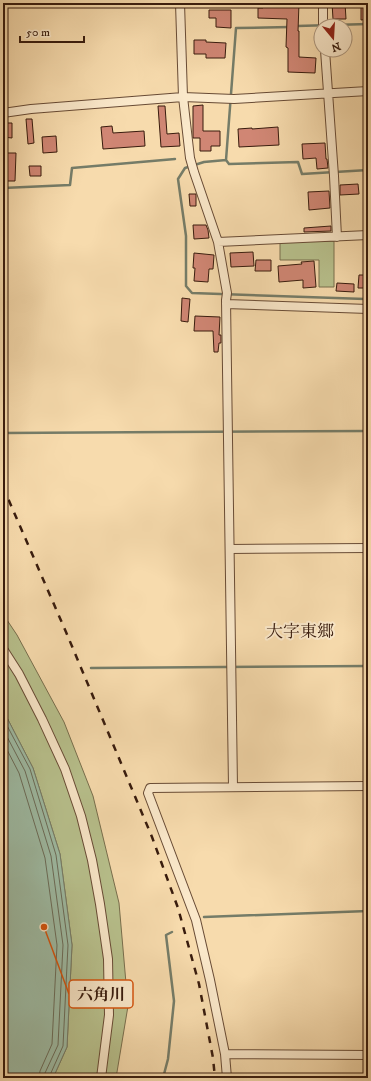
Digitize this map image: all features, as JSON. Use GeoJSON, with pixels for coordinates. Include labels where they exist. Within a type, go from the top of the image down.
{"type":"FeatureCollection","features":[{"type":"Feature","properties":{"kind":"street"},"geometry":{"type":"LineString","coordinates":[[180,3],[183,97],[190,159],[218,242],[226,299],[233,787]]}},
{"type":"Feature","properties":{"kind":"street"},"geometry":{"type":"LineString","coordinates":[[323,3],[323,18]]}},
{"type":"Feature","properties":{"kind":"street"},"geometry":{"type":"LineString","coordinates":[[325,58],[338,237]]}},
{"type":"Feature","properties":{"kind":"street"},"geometry":{"type":"LineString","coordinates":[[3,113],[31,109],[183,97],[234,99],[368,91]]}},
{"type":"Feature","properties":{"kind":"street"},"geometry":{"type":"LineString","coordinates":[[218,242],[368,235]]}},
{"type":"Feature","properties":{"kind":"street"},"geometry":{"type":"LineString","coordinates":[[226,299],[368,309]]}},
{"type":"Feature","properties":{"kind":"street"},"geometry":{"type":"LineString","coordinates":[[230,549],[368,548]]}},
{"type":"Feature","properties":{"kind":"street"},"geometry":{"type":"LineString","coordinates":[[3,649],[19,674],[65,769],[81,816],[92,860],[108,959],[109,1015],[101,1078]]}},
{"type":"Feature","properties":{"kind":"street"},"geometry":{"type":"LineString","coordinates":[[227,1078],[225,1054],[196,920],[148,793],[150,788],[368,786]]}},
{"type":"Feature","properties":{"kind":"street"},"geometry":{"type":"LineString","coordinates":[[225,1054],[368,1055]]}},
{"type":"Feature","properties":{"kind":"shaded area"},"geometry":{"type":"Polygon","coordinates":[[[334,241],[334,287],[319,287],[319,260],[280,260],[280,242],[334,241]]]}},
{"type":"Feature","properties":{"kind":"shaded area"},"geometry":{"type":"Polygon","coordinates":[[[3,614],[17,635],[64,722],[93,796],[119,903],[128,1006],[116,1078],[53,1078],[67,1047],[72,945],[60,854],[33,768],[3,710],[3,614]]]}},
{"type":"Feature","properties":{"kind":"water"},"geometry":{"type":"Polygon","coordinates":[[[3,710],[33,768],[60,854],[72,945],[67,1047],[53,1078],[3,1078],[3,710]]]}},
{"type":"Feature","properties":{"kind":"building"},"geometry":{"type":"Polygon","coordinates":[[[263,3],[299,3],[299,57],[316,58],[315,73],[288,72],[288,48],[286,47],[287,19],[258,18],[258,8],[263,8],[263,3]]]}},
{"type":"Feature","properties":{"kind":"building"},"geometry":{"type":"Polygon","coordinates":[[[332,3],[345,3],[346,18],[333,18],[332,3]]]}},
{"type":"Feature","properties":{"kind":"building"},"geometry":{"type":"Polygon","coordinates":[[[361,6],[368,6],[368,19],[361,20],[361,6]]]}},
{"type":"Feature","properties":{"kind":"building"},"geometry":{"type":"Polygon","coordinates":[[[209,10],[231,10],[231,28],[216,27],[216,18],[209,18],[209,10]]]}},
{"type":"Feature","properties":{"kind":"building"},"geometry":{"type":"Polygon","coordinates":[[[194,40],[226,43],[225,58],[206,58],[206,54],[194,54],[194,40]]]}},
{"type":"Feature","properties":{"kind":"building"},"geometry":{"type":"Polygon","coordinates":[[[203,105],[203,131],[220,131],[220,146],[211,146],[211,151],[200,151],[200,138],[193,138],[193,106],[203,105]]]}},
{"type":"Feature","properties":{"kind":"building"},"geometry":{"type":"Polygon","coordinates":[[[158,106],[165,106],[167,134],[179,133],[180,146],[161,147],[158,106]]]}},
{"type":"Feature","properties":{"kind":"building"},"geometry":{"type":"Polygon","coordinates":[[[26,119],[32,119],[34,143],[28,144],[26,119]]]}},
{"type":"Feature","properties":{"kind":"building"},"geometry":{"type":"Polygon","coordinates":[[[3,123],[12,123],[12,138],[3,137],[3,123]]]}},
{"type":"Feature","properties":{"kind":"building"},"geometry":{"type":"Polygon","coordinates":[[[112,126],[113,133],[144,131],[145,146],[103,149],[101,127],[112,126]]]}},
{"type":"Feature","properties":{"kind":"building"},"geometry":{"type":"Polygon","coordinates":[[[278,127],[279,145],[239,147],[238,129],[278,127]]]}},
{"type":"Feature","properties":{"kind":"building"},"geometry":{"type":"Polygon","coordinates":[[[56,136],[57,152],[43,153],[42,137],[56,136]]]}},
{"type":"Feature","properties":{"kind":"building"},"geometry":{"type":"Polygon","coordinates":[[[325,143],[328,168],[317,169],[316,158],[303,159],[302,144],[325,143]]]}},
{"type":"Feature","properties":{"kind":"building"},"geometry":{"type":"Polygon","coordinates":[[[3,153],[16,153],[15,181],[3,181],[3,153]]]}},
{"type":"Feature","properties":{"kind":"building"},"geometry":{"type":"Polygon","coordinates":[[[29,166],[41,166],[41,176],[30,176],[29,166]]]}},
{"type":"Feature","properties":{"kind":"building"},"geometry":{"type":"Polygon","coordinates":[[[358,184],[359,194],[340,195],[340,185],[358,184]]]}},
{"type":"Feature","properties":{"kind":"building"},"geometry":{"type":"Polygon","coordinates":[[[329,191],[330,208],[309,210],[308,192],[329,191]]]}},
{"type":"Feature","properties":{"kind":"building"},"geometry":{"type":"Polygon","coordinates":[[[189,194],[196,194],[196,206],[190,206],[189,194]]]}},
{"type":"Feature","properties":{"kind":"building"},"geometry":{"type":"Polygon","coordinates":[[[193,225],[206,225],[209,238],[194,239],[193,225]]]}},
{"type":"Feature","properties":{"kind":"building"},"geometry":{"type":"Polygon","coordinates":[[[331,226],[331,231],[304,232],[304,228],[331,226]]]}},
{"type":"Feature","properties":{"kind":"building"},"geometry":{"type":"Polygon","coordinates":[[[253,252],[254,266],[231,267],[230,253],[253,252]]]}},
{"type":"Feature","properties":{"kind":"building"},"geometry":{"type":"Polygon","coordinates":[[[194,253],[214,255],[213,269],[209,269],[208,282],[194,281],[194,253]]]}},
{"type":"Feature","properties":{"kind":"building"},"geometry":{"type":"Polygon","coordinates":[[[256,260],[271,260],[271,271],[255,271],[256,260]]]}},
{"type":"Feature","properties":{"kind":"building"},"geometry":{"type":"Polygon","coordinates":[[[314,261],[316,287],[303,288],[303,280],[279,282],[278,266],[302,264],[301,262],[314,261]]]}},
{"type":"Feature","properties":{"kind":"building"},"geometry":{"type":"Polygon","coordinates":[[[359,275],[368,275],[368,288],[358,288],[359,275]]]}},
{"type":"Feature","properties":{"kind":"building"},"geometry":{"type":"Polygon","coordinates":[[[337,283],[354,284],[354,292],[336,291],[337,283]]]}},
{"type":"Feature","properties":{"kind":"building"},"geometry":{"type":"Polygon","coordinates":[[[182,298],[190,299],[188,322],[181,321],[182,298]]]}},
{"type":"Feature","properties":{"kind":"building"},"geometry":{"type":"Polygon","coordinates":[[[195,316],[220,317],[219,335],[221,335],[221,343],[219,343],[218,352],[214,352],[213,331],[194,331],[195,316]]]}},
{"type":"Feature","properties":{"kind":"waterway"},"geometry":{"type":"LineString","coordinates":[[297,26],[368,24]]}},
{"type":"Feature","properties":{"kind":"waterway"},"geometry":{"type":"LineString","coordinates":[[290,27],[236,28],[226,160],[204,162],[185,168],[178,179],[186,236],[186,286],[192,293],[368,300]]}},
{"type":"Feature","properties":{"kind":"waterway"},"geometry":{"type":"LineString","coordinates":[[3,188],[70,185],[72,168],[175,159]]}},
{"type":"Feature","properties":{"kind":"waterway"},"geometry":{"type":"LineString","coordinates":[[226,160],[229,164],[298,162],[302,174],[368,170]]}},
{"type":"Feature","properties":{"kind":"waterway"},"geometry":{"type":"LineString","coordinates":[[3,433],[368,431]]}},
{"type":"Feature","properties":{"kind":"waterway"},"geometry":{"type":"LineString","coordinates":[[91,668],[368,666]]}},
{"type":"Feature","properties":{"kind":"waterway"},"geometry":{"type":"LineString","coordinates":[[204,917],[368,911]]}},
{"type":"Feature","properties":{"kind":"waterway"},"geometry":{"type":"LineString","coordinates":[[163,1078],[168,1059],[174,1001],[166,935],[172,932]]}},
{"type":"Feature","properties":{"kind":"waterway"},"geometry":{"type":"LineString","coordinates":[[164,1076],[170,1078]]}},
{"type":"Feature","properties":{"kind":"railway"},"geometry":{"type":"LineString","coordinates":[[3,487],[152,837],[178,908],[199,984],[213,1058],[215,1078]]}},
{"type":"Feature","properties":{"kind":"place","name":"六角川"},"geometry":{"type":"Point","coordinates":[44,927]}},
{"type":"Feature","properties":{"kind":"district","name":"大字東郷"},"geometry":{"type":"Point","coordinates":[300,632]}}]}
